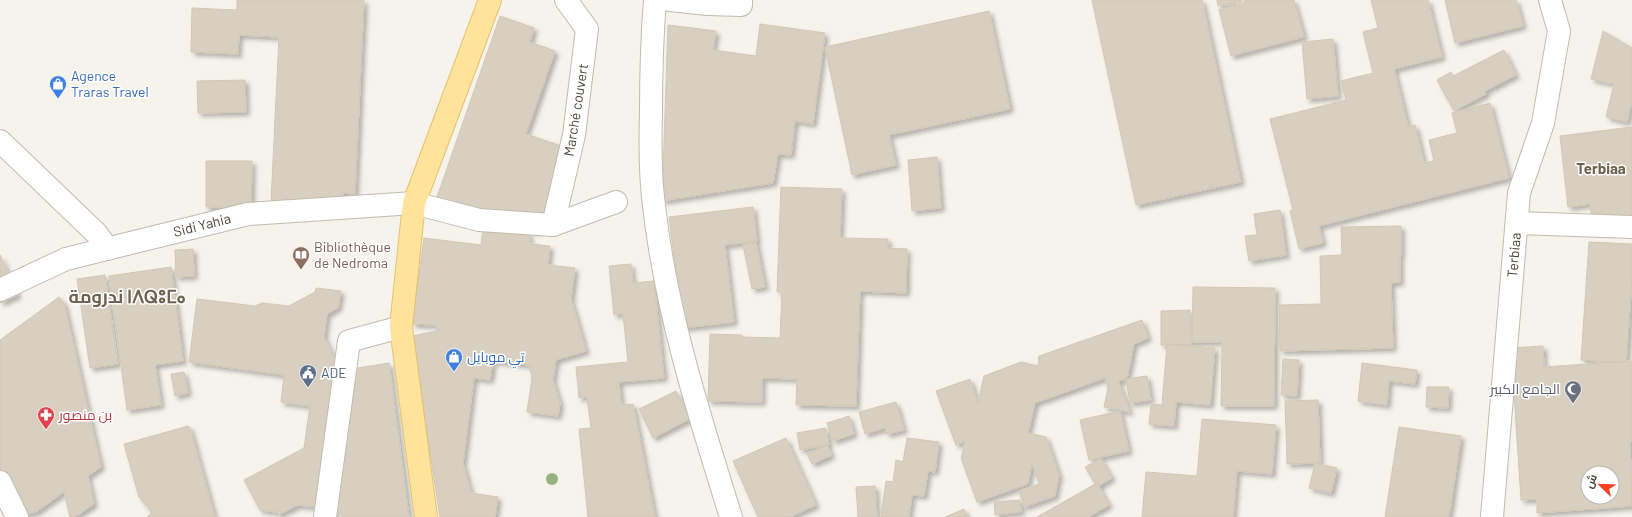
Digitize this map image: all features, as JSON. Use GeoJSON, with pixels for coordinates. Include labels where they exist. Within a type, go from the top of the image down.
{"type":"FeatureCollection","features":[{"type":"Feature","properties":{"kind":"main road"},"geometry":{"type":"LineString","coordinates":[[426,517],[401,327],[414,203],[490,0]]}},
{"type":"Feature","properties":{"kind":"street","name":"Marché couvert"},"geometry":{"type":"LineString","coordinates":[[553,225],[574,135],[587,29],[566,0]]}},
{"type":"Feature","properties":{"kind":"street"},"geometry":{"type":"LineString","coordinates":[[655,0],[651,52],[650,148],[654,206],[665,279],[685,364],[711,455],[731,517]]}},
{"type":"Feature","properties":{"kind":"street"},"geometry":{"type":"LineString","coordinates":[[670,0],[708,4],[740,5],[741,0]]}},
{"type":"Feature","properties":{"kind":"street","name":"Terbiaa"},"geometry":{"type":"LineString","coordinates":[[1492,517],[1519,193],[1543,123],[1559,30],[1550,0]]}},
{"type":"Feature","properties":{"kind":"street"},"geometry":{"type":"LineString","coordinates":[[0,141],[96,233],[108,249]]}},
{"type":"Feature","properties":{"kind":"street"},"geometry":{"type":"LineString","coordinates":[[553,225],[616,202]]}},
{"type":"Feature","properties":{"kind":"street","name":"Sidi Yahia"},"geometry":{"type":"LineString","coordinates":[[0,290],[66,260],[248,214],[414,203],[479,220],[553,225]]}},
{"type":"Feature","properties":{"kind":"street"},"geometry":{"type":"LineString","coordinates":[[1516,223],[1632,227]]}},
{"type":"Feature","properties":{"kind":"street"},"geometry":{"type":"LineString","coordinates":[[325,517],[349,341],[401,327]]}},
{"type":"Feature","properties":{"kind":"street"},"geometry":{"type":"LineString","coordinates":[[0,482],[17,517]]}},
{"type":"Feature","properties":{"kind":"building"},"geometry":{"type":"Polygon","coordinates":[[[237,0],[364,0],[355,194],[343,193],[343,206],[271,202],[279,37],[239,35],[238,54],[191,52],[192,8],[237,10],[237,0]]]}},
{"type":"Feature","properties":{"kind":"building"},"geometry":{"type":"Polygon","coordinates":[[[1092,0],[1202,0],[1241,182],[1136,205],[1092,0]]]}},
{"type":"Feature","properties":{"kind":"building"},"geometry":{"type":"Polygon","coordinates":[[[1217,0],[1242,0],[1242,2],[1218,6],[1217,0]]]}},
{"type":"Feature","properties":{"kind":"building"},"geometry":{"type":"Polygon","coordinates":[[[1244,0],[1294,0],[1304,37],[1231,56],[1219,10],[1245,3],[1244,0]]]}},
{"type":"Feature","properties":{"kind":"building"},"geometry":{"type":"Polygon","coordinates":[[[1371,0],[1428,0],[1442,57],[1394,69],[1408,126],[1415,125],[1424,163],[1434,161],[1429,140],[1457,133],[1452,113],[1490,103],[1509,178],[1319,226],[1323,243],[1299,249],[1290,211],[1293,210],[1270,119],[1346,100],[1341,81],[1373,73],[1363,32],[1378,28],[1371,0]]]}},
{"type":"Feature","properties":{"kind":"building"},"geometry":{"type":"Polygon","coordinates":[[[1445,0],[1516,0],[1523,26],[1455,43],[1445,0]]]}},
{"type":"Feature","properties":{"kind":"building"},"geometry":{"type":"Polygon","coordinates":[[[989,11],[1010,109],[889,135],[896,165],[852,175],[825,47],[989,11]]]}},
{"type":"Feature","properties":{"kind":"building"},"geometry":{"type":"Polygon","coordinates":[[[500,16],[534,28],[530,42],[555,51],[526,134],[567,148],[537,232],[437,197],[500,16]]]}},
{"type":"Feature","properties":{"kind":"building"},"geometry":{"type":"Polygon","coordinates":[[[760,24],[825,33],[813,124],[795,121],[791,155],[778,154],[773,183],[662,201],[668,25],[716,31],[713,50],[756,56],[760,24]]]}},
{"type":"Feature","properties":{"kind":"building"},"geometry":{"type":"Polygon","coordinates":[[[1603,31],[1632,48],[1632,101],[1627,122],[1606,117],[1614,84],[1591,79],[1603,31]]]}},
{"type":"Feature","properties":{"kind":"building"},"geometry":{"type":"Polygon","coordinates":[[[1333,39],[1338,96],[1307,99],[1302,42],[1333,39]]]}},
{"type":"Feature","properties":{"kind":"building"},"geometry":{"type":"Polygon","coordinates":[[[1504,50],[1516,75],[1485,91],[1486,94],[1454,111],[1437,80],[1451,72],[1453,76],[1504,50]]]}},
{"type":"Feature","properties":{"kind":"building"},"geometry":{"type":"Polygon","coordinates":[[[245,80],[246,112],[198,113],[197,81],[245,80]]]}},
{"type":"Feature","properties":{"kind":"building"},"geometry":{"type":"Polygon","coordinates":[[[1632,127],[1632,216],[1592,222],[1590,204],[1568,207],[1560,136],[1632,127]]]}},
{"type":"Feature","properties":{"kind":"building"},"geometry":{"type":"Polygon","coordinates":[[[937,157],[941,208],[912,211],[908,160],[937,157]]]}},
{"type":"Feature","properties":{"kind":"building"},"geometry":{"type":"Polygon","coordinates":[[[206,161],[252,161],[251,207],[206,207],[206,161]]]}},
{"type":"Feature","properties":{"kind":"building"},"geometry":{"type":"Polygon","coordinates":[[[781,187],[842,189],[840,238],[888,239],[888,248],[907,249],[906,293],[860,291],[856,406],[796,405],[797,379],[762,378],[762,402],[708,401],[710,334],[742,335],[741,337],[780,338],[782,292],[777,292],[781,187]]]}},
{"type":"Feature","properties":{"kind":"building"},"geometry":{"type":"Polygon","coordinates":[[[753,207],[757,241],[725,245],[734,322],[683,328],[669,217],[753,207]]]}},
{"type":"Feature","properties":{"kind":"building"},"geometry":{"type":"Polygon","coordinates":[[[1280,210],[1286,255],[1249,261],[1245,236],[1257,235],[1254,214],[1280,210]]]}},
{"type":"Feature","properties":{"kind":"building"},"geometry":{"type":"Polygon","coordinates":[[[1401,226],[1400,282],[1391,283],[1393,348],[1280,351],[1279,305],[1321,304],[1320,256],[1342,255],[1341,227],[1401,226]]]}},
{"type":"Feature","properties":{"kind":"building","name":"تي موبايل"},"geometry":{"type":"Polygon","coordinates":[[[483,227],[528,233],[531,244],[550,246],[548,265],[575,268],[571,299],[586,351],[556,360],[553,380],[560,403],[558,416],[527,412],[532,378],[529,365],[493,361],[490,380],[474,378],[463,463],[471,493],[498,497],[495,517],[440,517],[412,336],[437,331],[436,325],[412,324],[424,238],[481,245],[483,227]]]}},
{"type":"Feature","properties":{"kind":"building"},"geometry":{"type":"Polygon","coordinates":[[[756,242],[765,287],[752,289],[743,245],[756,242]]]}},
{"type":"Feature","properties":{"kind":"building"},"geometry":{"type":"Polygon","coordinates":[[[1589,242],[1632,244],[1632,279],[1626,363],[1581,360],[1589,242]]]}},
{"type":"Feature","properties":{"kind":"building"},"geometry":{"type":"Polygon","coordinates":[[[193,249],[194,276],[176,277],[175,250],[193,249]]]}},
{"type":"Feature","properties":{"kind":"building"},"geometry":{"type":"Polygon","coordinates":[[[0,255],[18,295],[0,303],[0,255]]]}},
{"type":"Feature","properties":{"kind":"building"},"geometry":{"type":"Polygon","coordinates":[[[631,264],[633,283],[654,281],[664,378],[619,382],[621,405],[633,404],[655,517],[588,517],[579,429],[591,428],[587,397],[579,398],[576,367],[628,362],[623,314],[614,315],[609,266],[631,264]]]}},
{"type":"Feature","properties":{"kind":"building"},"geometry":{"type":"Polygon","coordinates":[[[171,267],[183,361],[155,365],[161,405],[127,410],[109,276],[171,267]]]}},
{"type":"Feature","properties":{"kind":"building"},"geometry":{"type":"Polygon","coordinates":[[[105,275],[118,364],[90,368],[77,279],[105,275]]]}},
{"type":"Feature","properties":{"kind":"building"},"geometry":{"type":"Polygon","coordinates":[[[1193,287],[1275,288],[1274,406],[1221,406],[1222,342],[1192,342],[1193,287]]]}},
{"type":"Feature","properties":{"kind":"building","name":"ADE"},"geometry":{"type":"Polygon","coordinates":[[[316,288],[341,291],[338,308],[327,314],[324,337],[337,364],[318,507],[298,505],[278,515],[277,512],[260,510],[244,480],[304,448],[310,406],[281,402],[284,375],[189,362],[197,299],[255,306],[262,303],[289,306],[315,292],[316,288]]]}},
{"type":"Feature","properties":{"kind":"building","name":"بن منصور"},"geometry":{"type":"Polygon","coordinates":[[[59,297],[64,303],[101,467],[88,476],[94,504],[78,515],[70,517],[64,492],[36,512],[27,514],[0,498],[0,340],[59,297]]]}},
{"type":"Feature","properties":{"kind":"building"},"geometry":{"type":"Polygon","coordinates":[[[1190,310],[1191,345],[1161,345],[1161,311],[1190,310]]]}},
{"type":"Feature","properties":{"kind":"building"},"geometry":{"type":"Polygon","coordinates":[[[1142,320],[1148,338],[1134,344],[1127,379],[1118,381],[1130,412],[1104,407],[1108,388],[1105,378],[1035,403],[1028,433],[1046,437],[1059,475],[1055,496],[1024,507],[1019,491],[1039,484],[1032,464],[1028,484],[977,502],[961,458],[965,441],[956,445],[936,391],[970,379],[978,403],[984,376],[1021,362],[1038,366],[1039,356],[1142,320]]]}},
{"type":"Feature","properties":{"kind":"building"},"geometry":{"type":"Polygon","coordinates":[[[1167,344],[1215,348],[1210,405],[1176,402],[1174,426],[1149,424],[1151,404],[1162,405],[1167,344]]]}},
{"type":"Feature","properties":{"kind":"building","name":"الجامع الكبير"},"geometry":{"type":"Polygon","coordinates":[[[1543,346],[1544,367],[1632,361],[1632,441],[1630,441],[1632,506],[1537,513],[1537,499],[1521,500],[1511,348],[1543,346]]]}},
{"type":"Feature","properties":{"kind":"building"},"geometry":{"type":"Polygon","coordinates":[[[1283,359],[1299,360],[1297,396],[1281,395],[1283,359]]]}},
{"type":"Feature","properties":{"kind":"building"},"geometry":{"type":"Polygon","coordinates":[[[389,363],[409,517],[334,517],[351,369],[389,363]]]}},
{"type":"Feature","properties":{"kind":"building"},"geometry":{"type":"Polygon","coordinates":[[[1362,363],[1417,370],[1415,384],[1389,381],[1387,405],[1358,401],[1362,363]]]}},
{"type":"Feature","properties":{"kind":"building"},"geometry":{"type":"Polygon","coordinates":[[[184,372],[188,393],[175,396],[171,374],[184,372]]]}},
{"type":"Feature","properties":{"kind":"building"},"geometry":{"type":"Polygon","coordinates":[[[1147,376],[1151,400],[1130,403],[1126,379],[1147,376]]]}},
{"type":"Feature","properties":{"kind":"building"},"geometry":{"type":"Polygon","coordinates":[[[1427,387],[1449,387],[1448,408],[1426,407],[1427,387]]]}},
{"type":"Feature","properties":{"kind":"building"},"geometry":{"type":"Polygon","coordinates":[[[676,391],[690,419],[653,438],[639,409],[676,391]]]}},
{"type":"Feature","properties":{"kind":"building"},"geometry":{"type":"Polygon","coordinates":[[[1318,400],[1320,463],[1287,464],[1285,401],[1318,400]]]}},
{"type":"Feature","properties":{"kind":"building"},"geometry":{"type":"Polygon","coordinates":[[[896,402],[904,430],[887,434],[885,428],[865,434],[859,412],[896,402]]]}},
{"type":"Feature","properties":{"kind":"building"},"geometry":{"type":"Polygon","coordinates":[[[1120,411],[1129,451],[1089,460],[1080,420],[1120,411]]]}},
{"type":"Feature","properties":{"kind":"building"},"geometry":{"type":"Polygon","coordinates":[[[849,416],[854,434],[833,441],[827,423],[849,416]]]}},
{"type":"Feature","properties":{"kind":"building"},"geometry":{"type":"Polygon","coordinates":[[[1202,419],[1276,425],[1272,474],[1237,471],[1233,517],[1142,517],[1146,472],[1197,476],[1202,419]]]}},
{"type":"Feature","properties":{"kind":"building"},"geometry":{"type":"Polygon","coordinates":[[[188,426],[190,428],[216,517],[147,517],[152,512],[139,497],[124,444],[188,426]]]}},
{"type":"Feature","properties":{"kind":"building"},"geometry":{"type":"Polygon","coordinates":[[[1399,427],[1461,436],[1449,517],[1385,517],[1399,427]]]}},
{"type":"Feature","properties":{"kind":"building"},"geometry":{"type":"Polygon","coordinates":[[[826,428],[829,445],[800,450],[797,433],[826,428]]]}},
{"type":"Feature","properties":{"kind":"building"},"geometry":{"type":"Polygon","coordinates":[[[786,438],[816,505],[790,517],[758,517],[733,461],[786,438]]]}},
{"type":"Feature","properties":{"kind":"building"},"geometry":{"type":"Polygon","coordinates":[[[907,438],[939,442],[935,472],[928,471],[924,496],[912,495],[909,517],[881,517],[886,481],[893,482],[896,460],[903,462],[907,438]]]}},
{"type":"Feature","properties":{"kind":"building"},"geometry":{"type":"Polygon","coordinates":[[[827,445],[832,455],[812,464],[807,454],[827,445]]]}},
{"type":"Feature","properties":{"kind":"building"},"geometry":{"type":"Polygon","coordinates":[[[1101,459],[1112,478],[1097,487],[1085,467],[1101,459]]]}},
{"type":"Feature","properties":{"kind":"building"},"geometry":{"type":"Polygon","coordinates":[[[1315,463],[1337,468],[1331,493],[1309,488],[1315,463]]]}},
{"type":"Feature","properties":{"kind":"building"},"geometry":{"type":"Polygon","coordinates":[[[1097,483],[1109,505],[1088,517],[1037,517],[1097,483]]]}},
{"type":"Feature","properties":{"kind":"building"},"geometry":{"type":"Polygon","coordinates":[[[875,486],[877,517],[858,517],[856,487],[875,486]]]}},
{"type":"Feature","properties":{"kind":"building"},"geometry":{"type":"Polygon","coordinates":[[[1020,500],[1021,512],[995,515],[994,502],[1020,500]]]}},
{"type":"Feature","properties":{"kind":"building"},"geometry":{"type":"Polygon","coordinates":[[[964,509],[967,517],[945,517],[964,509]]]}},
{"type":"Feature","properties":{"kind":"place","name":"Agence Traras Travel"},"geometry":{"type":"Point","coordinates":[58,99]}},
{"type":"Feature","properties":{"kind":"place","name":"Bibliothèque de Nedroma"},"geometry":{"type":"Point","coordinates":[301,270]}},
{"type":"Feature","properties":{"kind":"place","name":"تي موبايل"},"geometry":{"type":"Point","coordinates":[454,372]}},
{"type":"Feature","properties":{"kind":"place","name":"ADE"},"geometry":{"type":"Point","coordinates":[308,388]}},
{"type":"Feature","properties":{"kind":"place","name":"الجامع الكبير"},"geometry":{"type":"Point","coordinates":[1573,404]}},
{"type":"Feature","properties":{"kind":"place","name":"بن منصور"},"geometry":{"type":"Point","coordinates":[46,430]}},
{"type":"Feature","properties":{"kind":"district","name":"Terbiaa"},"geometry":{"type":"Point","coordinates":[1601,169]}},
{"type":"Feature","properties":{"kind":"district","name":"ندرومة ⵏⴷⵕⵓⵎⴰ"},"geometry":{"type":"Point","coordinates":[127,297]}}]}
